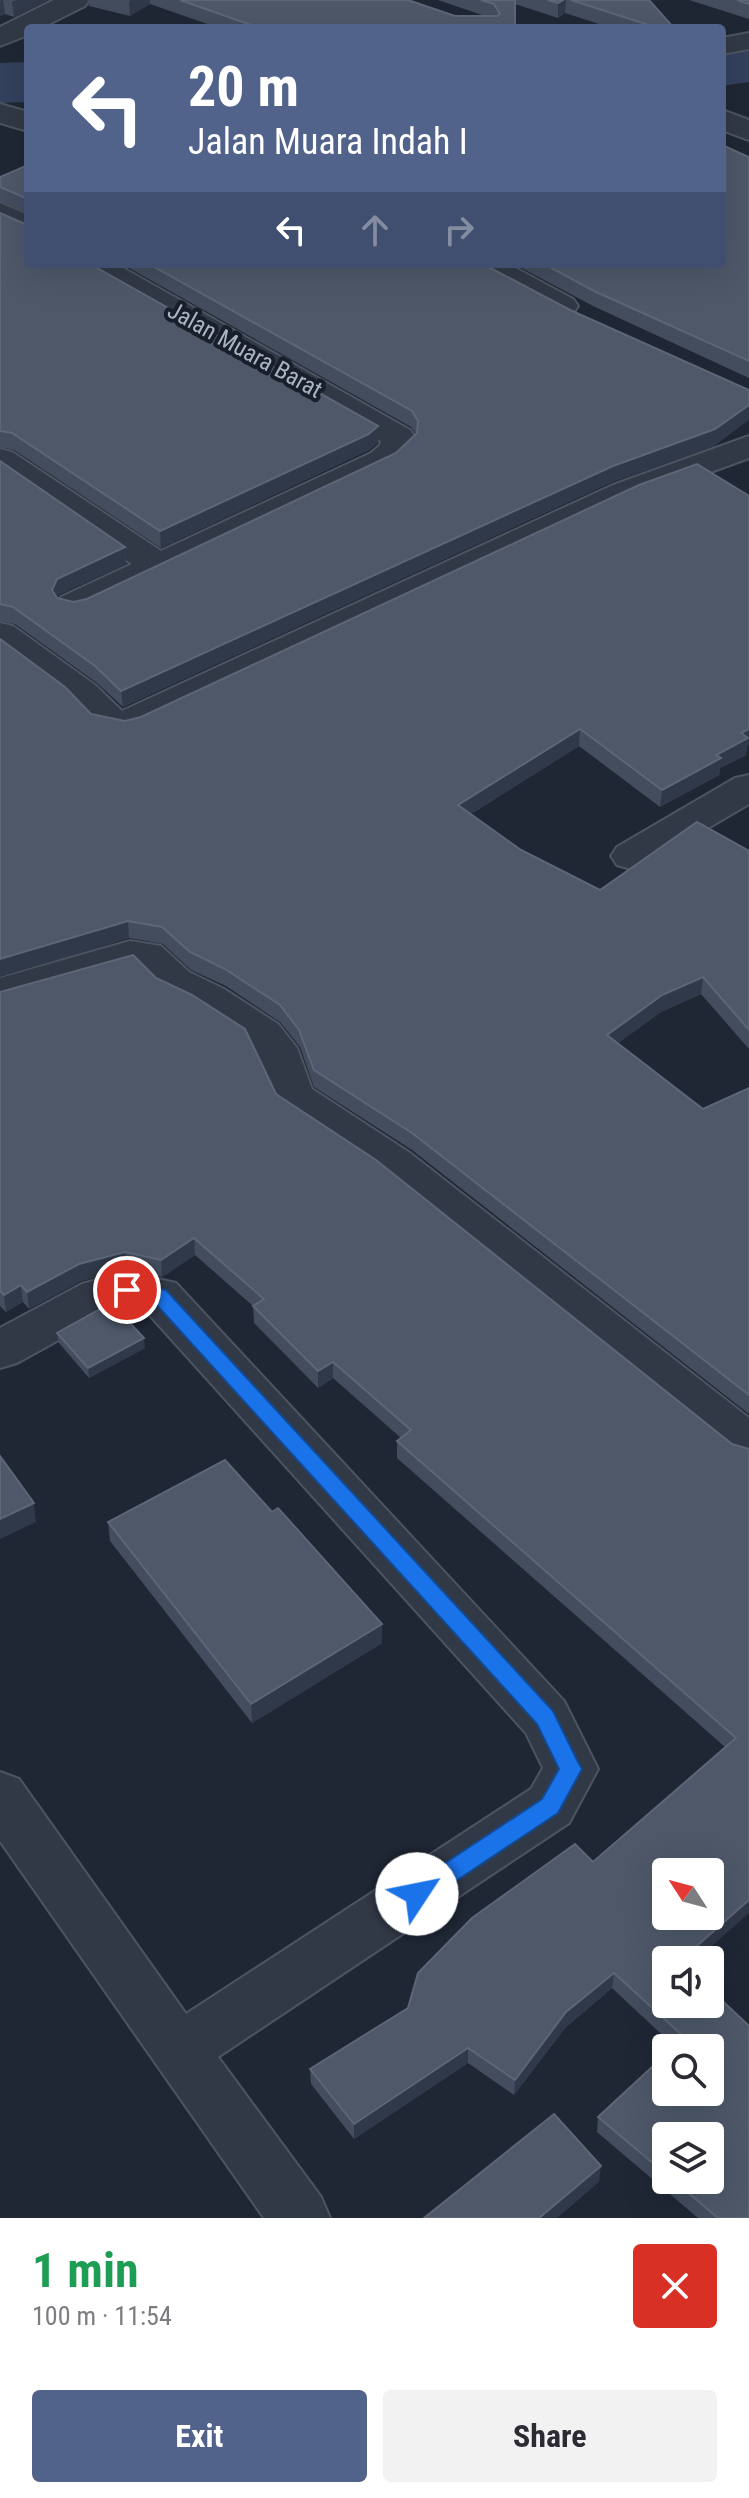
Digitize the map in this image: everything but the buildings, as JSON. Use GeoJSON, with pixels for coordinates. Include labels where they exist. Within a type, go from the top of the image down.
{"type":"FeatureCollection","features":[{"type":"Feature","properties":{"kind":"street"},"geometry":{"type":"LineString","coordinates":[[28,24],[75,0]]}},
{"type":"Feature","properties":{"kind":"street"},"geometry":{"type":"LineString","coordinates":[[0,38],[24,26]]}},
{"type":"Feature","properties":{"kind":"street"},"geometry":{"type":"LineString","coordinates":[[726,45],[749,41]]}},
{"type":"Feature","properties":{"kind":"street"},"geometry":{"type":"LineString","coordinates":[[726,109],[749,106]]}},
{"type":"Feature","properties":{"kind":"street"},"geometry":{"type":"LineString","coordinates":[[0,113],[24,121]]}},
{"type":"Feature","properties":{"kind":"street"},"geometry":{"type":"LineString","coordinates":[[726,121],[749,131]]}},
{"type":"Feature","properties":{"kind":"street"},"geometry":{"type":"LineString","coordinates":[[0,212],[24,226]]}},
{"type":"Feature","properties":{"kind":"street","name":"Jalan Muara Barat"},"geometry":{"type":"LineString","coordinates":[[100,268],[398,437],[397,449],[383,460],[158,565]]}},
{"type":"Feature","properties":{"kind":"street"},"geometry":{"type":"LineString","coordinates":[[492,268],[595,323]]}},
{"type":"Feature","properties":{"kind":"street"},"geometry":{"type":"LineString","coordinates":[[0,634],[82,693],[109,721],[127,723],[625,492],[749,446]]}},
{"type":"Feature","properties":{"kind":"street"},"geometry":{"type":"LineString","coordinates":[[0,459],[158,565]]}},
{"type":"Feature","properties":{"kind":"street"},"geometry":{"type":"LineString","coordinates":[[74,605],[158,565]]}},
{"type":"Feature","properties":{"kind":"street"},"geometry":{"type":"LineString","coordinates":[[631,856],[749,787]]}},
{"type":"Feature","properties":{"kind":"street"},"geometry":{"type":"LineString","coordinates":[[0,992],[130,955],[146,956],[174,982],[209,999],[263,1034],[275,1048],[293,1098],[394,1164],[749,1445]]}},
{"type":"Feature","properties":{"kind":"street"},"geometry":{"type":"LineString","coordinates":[[0,1350],[99,1296],[127,1290],[159,1295],[545,1717],[571,1769],[550,1806],[178,2051]]}},
{"type":"Feature","properties":{"kind":"street"},"geometry":{"type":"LineString","coordinates":[[0,1796],[178,2051],[300,2218]]}},
{"type":"Feature","properties":{"kind":"waterway"},"geometry":{"type":"LineString","coordinates":[[726,65],[749,62]]}},
{"type":"Feature","properties":{"kind":"waterway"},"geometry":{"type":"LineString","coordinates":[[0,83],[24,82]]}},
{"type":"Feature","properties":{"kind":"route"},"geometry":{"type":"LineString","coordinates":[[127,1290],[159,1295],[545,1717],[571,1769],[550,1806],[417,1894]]}}]}
